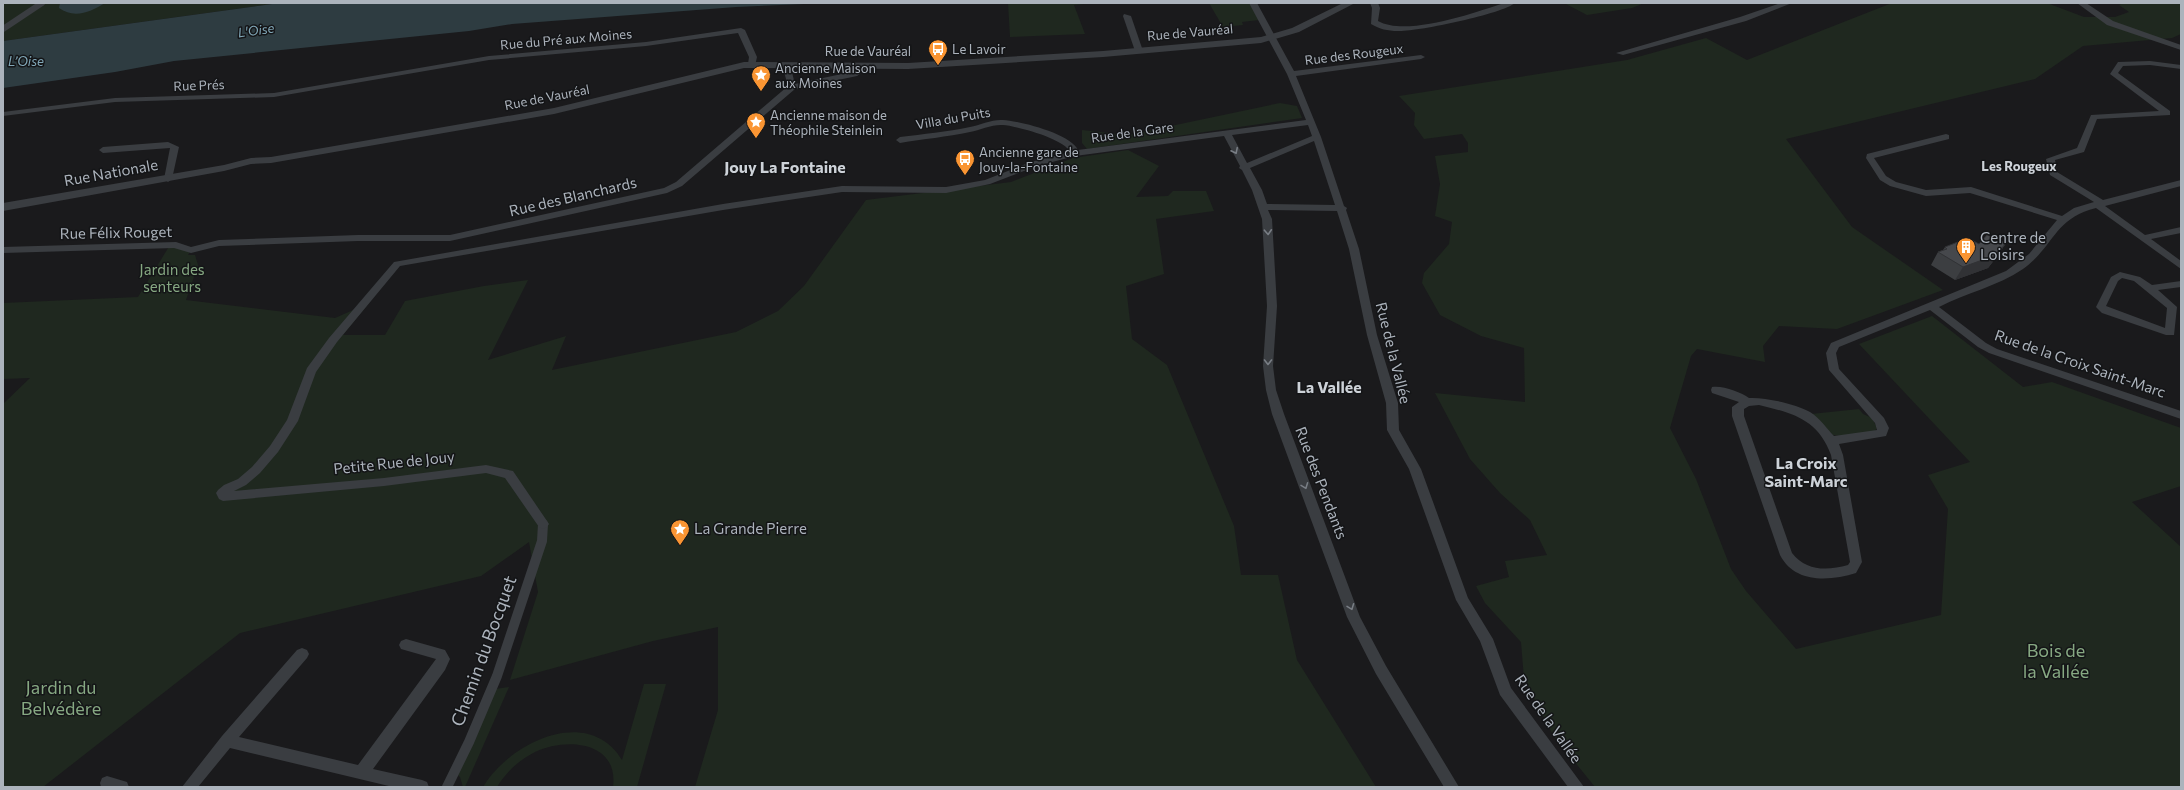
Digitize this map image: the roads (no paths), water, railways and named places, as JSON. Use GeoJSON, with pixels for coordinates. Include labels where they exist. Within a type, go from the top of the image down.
{"type":"FeatureCollection","features":[{"type":"Feature","properties":{"kind":"street"},"geometry":{"type":"LineString","coordinates":[[3,29],[42,3]]}},
{"type":"Feature","properties":{"kind":"street","name":"Rue de la Vallée"},"geometry":{"type":"LineString","coordinates":[[1253,3],[1291,74],[1317,137],[1342,208],[1358,265],[1372,335],[1389,388],[1392,403],[1393,430],[1415,469],[1462,600],[1486,639],[1505,691],[1577,787]]}},
{"type":"Feature","properties":{"kind":"street","name":"Rue de Vauréal"},"geometry":{"type":"LineString","coordinates":[[375,142],[554,111],[752,64],[908,66],[1139,51],[1272,38],[1307,24],[1350,3]]}},
{"type":"Feature","properties":{"kind":"street"},"geometry":{"type":"LineString","coordinates":[[1374,3],[1376,8],[1374,22],[1383,28],[1393,30],[1423,27],[1511,3]]}},
{"type":"Feature","properties":{"kind":"street"},"geometry":{"type":"LineString","coordinates":[[1620,53],[1743,19],[1788,3]]}},
{"type":"Feature","properties":{"kind":"street"},"geometry":{"type":"LineString","coordinates":[[2081,3],[2110,23],[2181,48]]}},
{"type":"Feature","properties":{"kind":"street"},"geometry":{"type":"LineString","coordinates":[[1127,16],[1139,51]]}},
{"type":"Feature","properties":{"kind":"street","name":"Rue du Pré aux Moines"},"geometry":{"type":"LineString","coordinates":[[394,74],[489,58],[646,44],[741,30],[753,57],[752,64]]}},
{"type":"Feature","properties":{"kind":"street","name":"Rue des Rougeux"},"geometry":{"type":"LineString","coordinates":[[1291,74],[1339,69],[1421,57]]}},
{"type":"Feature","properties":{"kind":"street"},"geometry":{"type":"LineString","coordinates":[[2181,66],[2145,63],[2121,64],[2114,74],[2167,112],[2094,118],[2081,150],[2050,159],[2053,173],[2099,203],[2181,266]]}},
{"type":"Feature","properties":{"kind":"street"},"geometry":{"type":"LineString","coordinates":[[786,65],[792,87],[854,74],[866,66]]}},
{"type":"Feature","properties":{"kind":"street","name":"Rue Prés"},"geometry":{"type":"LineString","coordinates":[[3,114],[115,100],[274,95],[394,74]]}},
{"type":"Feature","properties":{"kind":"street","name":"Rue des Blanchards"},"geometry":{"type":"LineString","coordinates":[[323,239],[437,239],[489,231],[674,188],[754,122],[792,87]]}},
{"type":"Feature","properties":{"kind":"street","name":"Villa du Puits"},"geometry":{"type":"LineString","coordinates":[[900,140],[970,130],[1002,122],[1027,127],[1058,138],[1072,146],[1075,153]]}},
{"type":"Feature","properties":{"kind":"street","name":"Rue de la Gare"},"geometry":{"type":"LineString","coordinates":[[223,496],[222,493],[228,488],[242,482],[256,470],[274,449],[292,421],[311,372],[333,340],[397,264],[723,207],[842,189],[946,190],[987,182],[1034,164],[1075,153],[1311,122]]}},
{"type":"Feature","properties":{"kind":"street","name":"Rue des Pendants"},"geometry":{"type":"LineString","coordinates":[[1226,132],[1243,168],[1257,190],[1264,207],[1267,225],[1272,306],[1268,366],[1274,400],[1354,617],[1381,670],[1452,787]]}},
{"type":"Feature","properties":{"kind":"street"},"geometry":{"type":"LineString","coordinates":[[1946,136],[1870,156],[1870,158],[1883,178],[1893,184],[1926,193],[1971,190],[2062,219]]}},
{"type":"Feature","properties":{"kind":"street"},"geometry":{"type":"LineString","coordinates":[[1243,168],[1317,137]]}},
{"type":"Feature","properties":{"kind":"street","name":"Rue Nationale"},"geometry":{"type":"LineString","coordinates":[[3,208],[224,168],[249,168],[272,160],[375,142]]}},
{"type":"Feature","properties":{"kind":"street"},"geometry":{"type":"LineString","coordinates":[[103,150],[168,145],[175,147],[168,179]]}},
{"type":"Feature","properties":{"kind":"street"},"geometry":{"type":"LineString","coordinates":[[1832,442],[1875,436],[1883,431],[1880,421],[1834,370],[1832,349],[1841,342],[1922,309],[1933,307],[1952,296],[2019,267],[2034,255],[2062,219],[2077,210],[2099,203],[2181,183]]}},
{"type":"Feature","properties":{"kind":"street"},"geometry":{"type":"LineString","coordinates":[[1264,207],[1342,208]]}},
{"type":"Feature","properties":{"kind":"street"},"geometry":{"type":"LineString","coordinates":[[2144,238],[2181,230]]}},
{"type":"Feature","properties":{"kind":"street","name":"Rue Félix Rouget"},"geometry":{"type":"LineString","coordinates":[[3,250],[66,250],[176,245],[185,250],[191,250],[219,244],[323,239]]}},
{"type":"Feature","properties":{"kind":"street"},"geometry":{"type":"LineString","coordinates":[[420,260],[437,239]]}},
{"type":"Feature","properties":{"kind":"street"},"geometry":{"type":"LineString","coordinates":[[2150,288],[2172,306],[2170,333],[2106,311],[2101,306],[2116,276],[2133,277],[2150,288],[2181,284]]}},
{"type":"Feature","properties":{"kind":"street","name":"Rue de la Croix Saint-Marc"},"geometry":{"type":"LineString","coordinates":[[1933,307],[1982,345],[1993,350],[2181,415]]}},
{"type":"Feature","properties":{"kind":"street"},"geometry":{"type":"LineString","coordinates":[[1716,390],[1740,397],[1747,402]]}},
{"type":"Feature","properties":{"kind":"street"},"geometry":{"type":"LineString","coordinates":[[1747,402],[1759,402],[1800,412],[1811,418],[1832,442],[1837,455],[1856,562],[1854,567],[1848,571],[1816,574],[1804,570],[1792,563],[1783,549],[1738,416],[1738,407],[1747,402]]}},
{"type":"Feature","properties":{"kind":"street","name":"Petite Rue de Jouy"},"geometry":{"type":"LineString","coordinates":[[223,496],[384,482],[486,469],[509,474],[543,524]]}},
{"type":"Feature","properties":{"kind":"street","name":"Chemin du Bocquet"},"geometry":{"type":"LineString","coordinates":[[447,787],[497,676],[542,541],[543,524]]}},
{"type":"Feature","properties":{"kind":"street"},"geometry":{"type":"LineString","coordinates":[[361,773],[440,666],[443,659],[440,654],[406,645]]}},
{"type":"Feature","properties":{"kind":"street"},"geometry":{"type":"LineString","coordinates":[[189,787],[302,654]]}},
{"type":"Feature","properties":{"kind":"street"},"geometry":{"type":"LineString","coordinates":[[227,741],[422,787]]}},
{"type":"Feature","properties":{"kind":"street"},"geometry":{"type":"LineString","coordinates":[[107,783],[122,787]]}},
{"type":"Feature","properties":{"kind":"water"},"geometry":{"type":"Polygon","coordinates":[[[60,3],[105,3],[94,9],[76,14],[59,8],[60,3]]]}},
{"type":"Feature","properties":{"kind":"water","name":"L’Oise"},"geometry":{"type":"Polygon","coordinates":[[[279,3],[828,3],[736,7],[512,24],[469,31],[174,61],[115,72],[3,88],[3,41],[279,3]]]}},
{"type":"Feature","properties":{"kind":"place","name":"Le Lavoir"},"geometry":{"type":"Point","coordinates":[938,66]}},
{"type":"Feature","properties":{"kind":"place","name":"Ancienne Maison aux Moines"},"geometry":{"type":"Point","coordinates":[761,92]}},
{"type":"Feature","properties":{"kind":"place","name":"Ancienne maison de Théophile Steinlein"},"geometry":{"type":"Point","coordinates":[756,139]}},
{"type":"Feature","properties":{"kind":"place","name":"Ancienne gare de Jouy-la-Fontaine"},"geometry":{"type":"Point","coordinates":[965,176]}},
{"type":"Feature","properties":{"kind":"place","name":"Centre de Loisirs"},"geometry":{"type":"Point","coordinates":[1966,264]}},
{"type":"Feature","properties":{"kind":"place","name":"La Grande Pierre"},"geometry":{"type":"Point","coordinates":[680,546]}},
{"type":"Feature","properties":{"kind":"district","name":"Les Rougeux"},"geometry":{"type":"Point","coordinates":[2019,166]}},
{"type":"Feature","properties":{"kind":"district","name":"Jouy La Fontaine"},"geometry":{"type":"Point","coordinates":[785,167]}},
{"type":"Feature","properties":{"kind":"district","name":"La Vallée"},"geometry":{"type":"Point","coordinates":[1329,387]}},
{"type":"Feature","properties":{"kind":"district","name":"La Croix Saint-Marc"},"geometry":{"type":"Point","coordinates":[1806,472]}},
{"type":"Feature","properties":{"kind":"water label","name":"L'Oise"},"geometry":{"type":"Point","coordinates":[256,30]}},
{"type":"Feature","properties":{"kind":"park label","name":"Jardin des senteurs"},"geometry":{"type":"Point","coordinates":[172,278]}},
{"type":"Feature","properties":{"kind":"park label","name":"Bois de la Vallée"},"geometry":{"type":"Point","coordinates":[2056,661]}},
{"type":"Feature","properties":{"kind":"park label","name":"Jardin du Belvédère"},"geometry":{"type":"Point","coordinates":[61,698]}}]}
